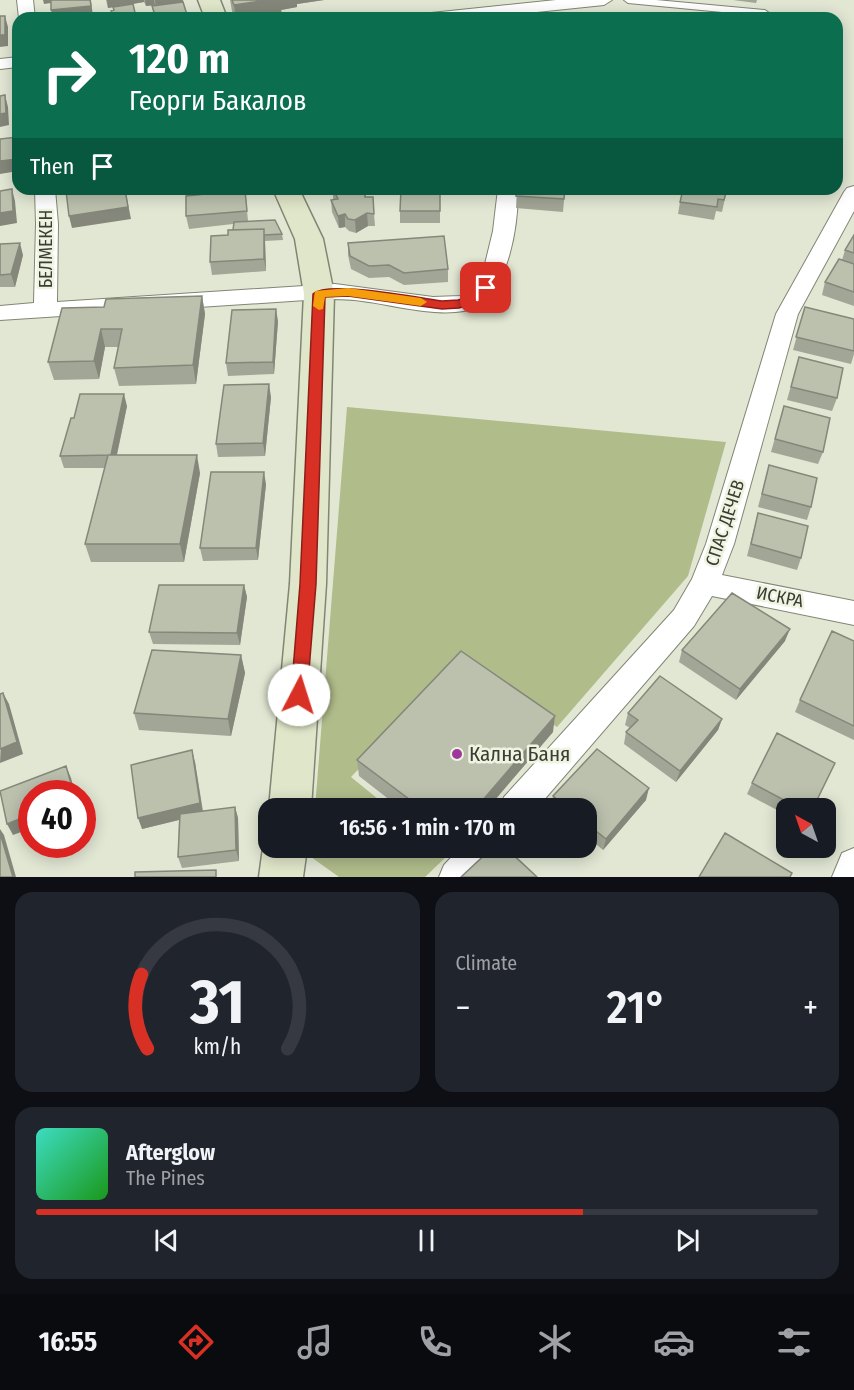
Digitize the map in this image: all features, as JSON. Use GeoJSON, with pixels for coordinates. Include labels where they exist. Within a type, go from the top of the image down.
{"type":"FeatureCollection","features":[{"type":"Feature","properties":{"kind":"street"},"geometry":{"type":"LineString","coordinates":[[489,12],[604,0]]}},
{"type":"Feature","properties":{"kind":"street","name":"СПАС ДЕЧЕВ"},"geometry":{"type":"LineString","coordinates":[[525,798],[684,618],[705,583],[720,544],[787,314],[854,192]]}},
{"type":"Feature","properties":{"kind":"street","name":"БЕЛМЕКЕН"},"geometry":{"type":"LineString","coordinates":[[45,310],[48,224],[46,195]]}},
{"type":"Feature","properties":{"kind":"street"},"geometry":{"type":"LineString","coordinates":[[289,195],[309,239],[319,294],[308,584],[291,798]]}},
{"type":"Feature","properties":{"kind":"street"},"geometry":{"type":"LineString","coordinates":[[0,313],[348,292],[442,305],[459,304],[474,299],[486,288],[505,233],[509,210],[508,195]]}},
{"type":"Feature","properties":{"kind":"street","name":"ИСКРА"},"geometry":{"type":"LineString","coordinates":[[705,583],[854,613]]}},
{"type":"Feature","properties":{"kind":"street"},"geometry":{"type":"LineString","coordinates":[[281,877],[284,858]]}},
{"type":"Feature","properties":{"kind":"street"},"geometry":{"type":"LineString","coordinates":[[456,877],[473,858]]}},
{"type":"Feature","properties":{"kind":"street"},"geometry":{"type":"LineString","coordinates":[[849,877],[854,865]]}},
{"type":"Feature","properties":{"kind":"lane"},"geometry":{"type":"LineString","coordinates":[[628,0],[754,12]]}},
{"type":"Feature","properties":{"kind":"green space"},"geometry":{"type":"Polygon","coordinates":[[[347,407],[726,442],[688,576],[557,727],[460,663],[351,777],[377,798],[316,798],[347,407]]]}},
{"type":"Feature","properties":{"kind":"green space"},"geometry":{"type":"Polygon","coordinates":[[[312,858],[445,858],[425,877],[339,877],[312,858]]]}},
{"type":"Feature","properties":{"kind":"building"},"geometry":{"type":"Polygon","coordinates":[[[51,0],[90,0],[91,6],[51,10],[51,0]]]}},
{"type":"Feature","properties":{"kind":"building"},"geometry":{"type":"Polygon","coordinates":[[[232,0],[267,0],[234,5],[232,0]]]}},
{"type":"Feature","properties":{"kind":"building"},"geometry":{"type":"Polygon","coordinates":[[[183,2],[186,12],[154,12],[152,6],[183,2]]]}},
{"type":"Feature","properties":{"kind":"building"},"geometry":{"type":"Polygon","coordinates":[[[133,4],[135,12],[111,12],[114,10],[113,7],[133,4]]]}},
{"type":"Feature","properties":{"kind":"building"},"geometry":{"type":"Polygon","coordinates":[[[0,16],[5,16],[5,35],[0,35],[0,16]]]}},
{"type":"Feature","properties":{"kind":"building"},"geometry":{"type":"Polygon","coordinates":[[[5,95],[6,113],[0,114],[0,96],[5,95]]]}},
{"type":"Feature","properties":{"kind":"building"},"geometry":{"type":"Polygon","coordinates":[[[12,138],[12,160],[0,161],[0,139],[12,138]]]}},
{"type":"Feature","properties":{"kind":"building"},"geometry":{"type":"Polygon","coordinates":[[[12,189],[13,211],[0,213],[0,191],[12,189]]]}},
{"type":"Feature","properties":{"kind":"building"},"geometry":{"type":"Polygon","coordinates":[[[66,195],[126,195],[128,207],[69,216],[66,195]]]}},
{"type":"Feature","properties":{"kind":"building"},"geometry":{"type":"Polygon","coordinates":[[[245,195],[247,211],[186,216],[186,196],[245,195]]]}},
{"type":"Feature","properties":{"kind":"building"},"geometry":{"type":"Polygon","coordinates":[[[336,195],[373,197],[374,214],[367,213],[355,220],[348,219],[345,214],[338,216],[331,200],[338,199],[336,195]]]}},
{"type":"Feature","properties":{"kind":"building"},"geometry":{"type":"Polygon","coordinates":[[[401,195],[440,195],[440,211],[400,211],[401,195]]]}},
{"type":"Feature","properties":{"kind":"building"},"geometry":{"type":"Polygon","coordinates":[[[516,195],[564,195],[564,199],[516,195]]]}},
{"type":"Feature","properties":{"kind":"building"},"geometry":{"type":"Polygon","coordinates":[[[682,195],[725,195],[724,200],[718,199],[717,207],[680,202],[682,195]]]}},
{"type":"Feature","properties":{"kind":"building"},"geometry":{"type":"Polygon","coordinates":[[[275,220],[282,234],[264,235],[264,229],[233,230],[234,222],[275,220]]]}},
{"type":"Feature","properties":{"kind":"building"},"geometry":{"type":"Polygon","coordinates":[[[264,229],[264,259],[210,262],[211,236],[228,235],[228,230],[264,229]]]}},
{"type":"Feature","properties":{"kind":"building"},"geometry":{"type":"Polygon","coordinates":[[[854,235],[854,253],[845,250],[854,235]]]}},
{"type":"Feature","properties":{"kind":"building"},"geometry":{"type":"Polygon","coordinates":[[[444,236],[448,269],[404,273],[389,265],[369,266],[350,256],[348,243],[444,236]]]}},
{"type":"Feature","properties":{"kind":"building"},"geometry":{"type":"Polygon","coordinates":[[[20,243],[11,274],[0,275],[0,244],[20,243]]]}},
{"type":"Feature","properties":{"kind":"building"},"geometry":{"type":"Polygon","coordinates":[[[839,259],[854,264],[854,292],[825,282],[839,259]]]}},
{"type":"Feature","properties":{"kind":"building"},"geometry":{"type":"Polygon","coordinates":[[[202,296],[193,365],[114,368],[122,329],[101,329],[94,361],[48,362],[62,308],[104,307],[106,299],[202,296]]]}},
{"type":"Feature","properties":{"kind":"building"},"geometry":{"type":"Polygon","coordinates":[[[805,307],[854,319],[854,351],[796,337],[805,307]]]}},
{"type":"Feature","properties":{"kind":"building"},"geometry":{"type":"Polygon","coordinates":[[[276,309],[273,362],[226,363],[232,310],[276,309]]]}},
{"type":"Feature","properties":{"kind":"building"},"geometry":{"type":"Polygon","coordinates":[[[799,357],[843,368],[837,398],[791,387],[799,357]]]}},
{"type":"Feature","properties":{"kind":"building"},"geometry":{"type":"Polygon","coordinates":[[[269,384],[263,443],[216,444],[224,385],[269,384]]]}},
{"type":"Feature","properties":{"kind":"building"},"geometry":{"type":"Polygon","coordinates":[[[80,394],[124,394],[111,455],[60,456],[80,394]]]}},
{"type":"Feature","properties":{"kind":"building"},"geometry":{"type":"Polygon","coordinates":[[[784,406],[830,418],[823,452],[775,439],[784,406]]]}},
{"type":"Feature","properties":{"kind":"building"},"geometry":{"type":"Polygon","coordinates":[[[108,455],[197,455],[180,544],[85,544],[108,455]]]}},
{"type":"Feature","properties":{"kind":"building"},"geometry":{"type":"Polygon","coordinates":[[[769,465],[817,478],[811,507],[762,494],[769,465]]]}},
{"type":"Feature","properties":{"kind":"building"},"geometry":{"type":"Polygon","coordinates":[[[211,472],[264,472],[256,548],[200,548],[211,472]]]}},
{"type":"Feature","properties":{"kind":"building"},"geometry":{"type":"Polygon","coordinates":[[[758,513],[808,526],[801,558],[751,544],[758,513]]]}},
{"type":"Feature","properties":{"kind":"building"},"geometry":{"type":"Polygon","coordinates":[[[159,585],[244,585],[237,633],[149,632],[159,585]]]}},
{"type":"Feature","properties":{"kind":"building"},"geometry":{"type":"Polygon","coordinates":[[[732,593],[790,629],[740,689],[682,650],[732,593]]]}},
{"type":"Feature","properties":{"kind":"building"},"geometry":{"type":"Polygon","coordinates":[[[832,631],[854,641],[854,726],[800,700],[832,631]]]}},
{"type":"Feature","properties":{"kind":"building"},"geometry":{"type":"Polygon","coordinates":[[[152,650],[241,655],[228,719],[134,713],[152,650]]]}},
{"type":"Feature","properties":{"kind":"building","name":"Кална Баня"},"geometry":{"type":"Polygon","coordinates":[[[461,651],[555,716],[485,798],[408,798],[357,760],[461,651]]]}},
{"type":"Feature","properties":{"kind":"building"},"geometry":{"type":"Polygon","coordinates":[[[660,676],[722,719],[680,771],[626,732],[638,720],[628,713],[660,676]]]}},
{"type":"Feature","properties":{"kind":"building"},"geometry":{"type":"Polygon","coordinates":[[[3,693],[17,742],[0,749],[0,694],[3,693]]]}},
{"type":"Feature","properties":{"kind":"building"},"geometry":{"type":"Polygon","coordinates":[[[777,733],[835,763],[818,798],[780,798],[752,783],[777,733]]]}},
{"type":"Feature","properties":{"kind":"building"},"geometry":{"type":"Polygon","coordinates":[[[597,749],[649,788],[606,839],[597,832],[597,798],[556,798],[553,796],[597,749]]]}},
{"type":"Feature","properties":{"kind":"building"},"geometry":{"type":"Polygon","coordinates":[[[192,750],[200,803],[138,818],[131,765],[192,750]]]}},
{"type":"Feature","properties":{"kind":"building"},"geometry":{"type":"Polygon","coordinates":[[[66,766],[70,780],[29,780],[66,766]]]}},
{"type":"Feature","properties":{"kind":"building"},"geometry":{"type":"Polygon","coordinates":[[[18,784],[18,820],[7,824],[0,791],[18,784]]]}},
{"type":"Feature","properties":{"kind":"building"},"geometry":{"type":"Polygon","coordinates":[[[235,807],[236,850],[178,857],[180,814],[235,807]]]}},
{"type":"Feature","properties":{"kind":"building"},"geometry":{"type":"Polygon","coordinates":[[[0,833],[13,877],[0,877],[0,833]]]}},
{"type":"Feature","properties":{"kind":"building"},"geometry":{"type":"Polygon","coordinates":[[[725,833],[792,873],[790,877],[699,877],[725,833]]]}},
{"type":"Feature","properties":{"kind":"building"},"geometry":{"type":"Polygon","coordinates":[[[481,858],[517,858],[537,877],[461,877],[481,858]]]}},
{"type":"Feature","properties":{"kind":"building"},"geometry":{"type":"Polygon","coordinates":[[[216,870],[216,877],[135,877],[135,872],[216,870]]]}},
{"type":"Feature","properties":{"kind":"slow traffic"},"geometry":{"type":"LineString","coordinates":[[319,306],[319,294],[348,292],[421,302]]}},
{"type":"Feature","properties":{"kind":"place","name":"Кална Баня"},"geometry":{"type":"Point","coordinates":[457,754]}},
{"type":"Feature","properties":{"kind":"route"},"geometry":{"type":"LineString","coordinates":[[299,695],[308,584],[319,294],[348,292],[442,305],[459,304],[474,299],[486,288]]}}]}
